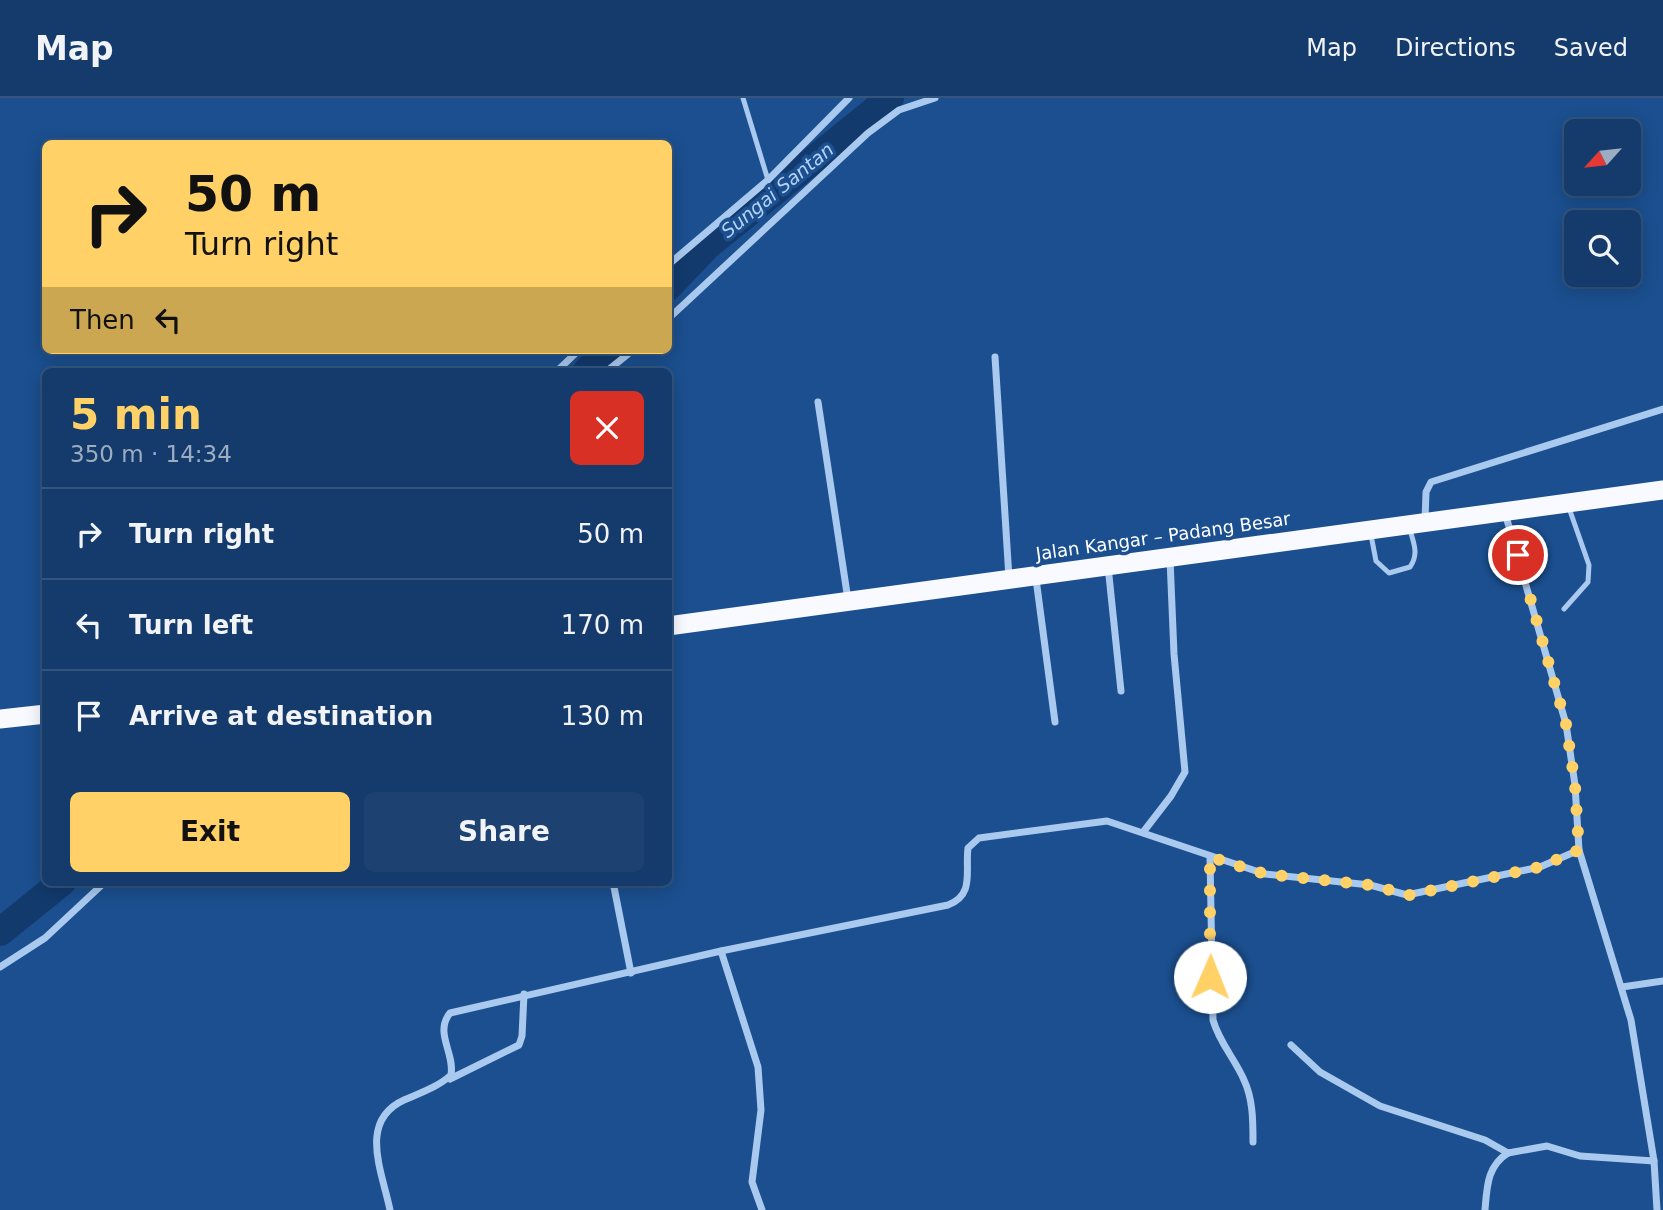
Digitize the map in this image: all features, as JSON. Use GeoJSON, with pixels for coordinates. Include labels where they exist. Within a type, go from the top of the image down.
{"type":"FeatureCollection","features":[{"type":"Feature","properties":{"kind":"highway","name":"Jalan Kangar – Padang Besar"},"geometry":{"type":"LineString","coordinates":[[672,625],[1663,490]]}},
{"type":"Feature","properties":{"kind":"highway"},"geometry":{"type":"LineString","coordinates":[[0,719],[42,714]]}},
{"type":"Feature","properties":{"kind":"street"},"geometry":{"type":"LineString","coordinates":[[672,262],[768,180],[849,98]]}},
{"type":"Feature","properties":{"kind":"street"},"geometry":{"type":"LineString","coordinates":[[672,315],[868,133],[899,110],[935,98]]}},
{"type":"Feature","properties":{"kind":"street"},"geometry":{"type":"LineString","coordinates":[[560,368],[575,354]]}},
{"type":"Feature","properties":{"kind":"street"},"geometry":{"type":"LineString","coordinates":[[611,368],[628,354]]}},
{"type":"Feature","properties":{"kind":"street"},"geometry":{"type":"LineString","coordinates":[[995,357],[1009,578]]}},
{"type":"Feature","properties":{"kind":"street"},"geometry":{"type":"LineString","coordinates":[[818,401],[849,601]]}},
{"type":"Feature","properties":{"kind":"street"},"geometry":{"type":"LineString","coordinates":[[1417,522],[1431,482],[1663,409]]}},
{"type":"Feature","properties":{"kind":"street"},"geometry":{"type":"LineString","coordinates":[[1504,510],[1566,724],[1575,785],[1579,850],[1631,1020],[1654,1161],[1657,1210]]}},
{"type":"Feature","properties":{"kind":"street"},"geometry":{"type":"LineString","coordinates":[[1144,831],[1171,796],[1185,772],[1174,654],[1170,557]]}},
{"type":"Feature","properties":{"kind":"street"},"geometry":{"type":"LineString","coordinates":[[1108,565],[1121,691]]}},
{"type":"Feature","properties":{"kind":"street"},"geometry":{"type":"LineString","coordinates":[[1035,575],[1055,722]]}},
{"type":"Feature","properties":{"kind":"street"},"geometry":{"type":"LineString","coordinates":[[444,1081],[452,1068],[442,1031],[444,1020],[450,1013],[524,994],[956,902],[967,891],[968,848],[979,838],[1107,821],[1144,831],[1210,857],[1265,874],[1370,885],[1410,895],[1540,867],[1579,850]]}},
{"type":"Feature","properties":{"kind":"street"},"geometry":{"type":"LineString","coordinates":[[1210,857],[1209,957],[1213,1020],[1217,1034],[1245,1082],[1252,1111],[1253,1142]]}},
{"type":"Feature","properties":{"kind":"street"},"geometry":{"type":"LineString","coordinates":[[0,967],[45,938],[101,886]]}},
{"type":"Feature","properties":{"kind":"street"},"geometry":{"type":"LineString","coordinates":[[614,886],[631,973]]}},
{"type":"Feature","properties":{"kind":"street"},"geometry":{"type":"LineString","coordinates":[[721,951],[758,1067],[761,1110],[752,1182],[762,1210]]}},
{"type":"Feature","properties":{"kind":"street"},"geometry":{"type":"LineString","coordinates":[[1622,988],[1663,981]]}},
{"type":"Feature","properties":{"kind":"street"},"geometry":{"type":"LineString","coordinates":[[390,1210],[377,1145],[378,1121],[387,1109],[519,1045],[524,994]]}},
{"type":"Feature","properties":{"kind":"street"},"geometry":{"type":"LineString","coordinates":[[1292,1045],[1320,1072],[1380,1106],[1485,1140],[1508,1153]]}},
{"type":"Feature","properties":{"kind":"street"},"geometry":{"type":"LineString","coordinates":[[1485,1210],[1487,1180],[1496,1160],[1508,1153],[1547,1146],[1580,1156],[1654,1161]]}},
{"type":"Feature","properties":{"kind":"lane"},"geometry":{"type":"LineString","coordinates":[[743,98],[768,180]]}},
{"type":"Feature","properties":{"kind":"lane"},"geometry":{"type":"LineString","coordinates":[[1564,609],[1588,582],[1589,565],[1567,502]]}},
{"type":"Feature","properties":{"kind":"lane"},"geometry":{"type":"LineString","coordinates":[[1369,529],[1376,561],[1389,573],[1410,567],[1415,560],[1417,522]]}},
{"type":"Feature","properties":{"kind":"waterway","name":"Sungai Santan"},"geometry":{"type":"LineString","coordinates":[[672,283],[707,246],[890,98]]}},
{"type":"Feature","properties":{"kind":"waterway","name":"Sungai Santan"},"geometry":{"type":"LineString","coordinates":[[590,368],[604,354]]}},
{"type":"Feature","properties":{"kind":"waterway","name":"Sungai Santan"},"geometry":{"type":"LineString","coordinates":[[0,932],[57,886]]}},
{"type":"Feature","properties":{"kind":"route"},"geometry":{"type":"LineString","coordinates":[[1210,977],[1210,857],[1265,874],[1320,882],[1370,885],[1410,895],[1540,867],[1579,850],[1575,785],[1566,724],[1518,555]]}}]}
